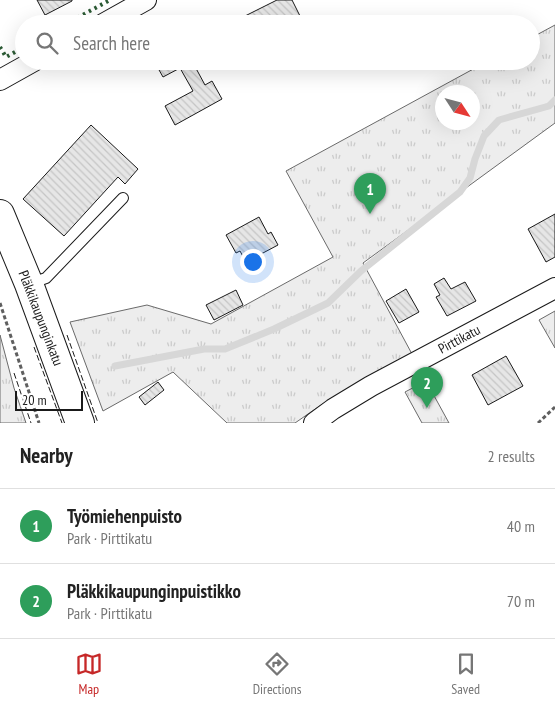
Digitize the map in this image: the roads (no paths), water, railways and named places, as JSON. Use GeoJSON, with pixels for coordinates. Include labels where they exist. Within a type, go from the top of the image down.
{"type":"FeatureCollection","features":[{"type":"Feature","properties":{"kind":"street"},"geometry":{"type":"LineString","coordinates":[[118,15],[146,0]]}},
{"type":"Feature","properties":{"kind":"street"},"geometry":{"type":"LineString","coordinates":[[0,80],[18,70]]}},
{"type":"Feature","properties":{"kind":"street","name":"Pläkkikaupunginkatu"},"geometry":{"type":"LineString","coordinates":[[0,214],[29,284],[80,423]]}},
{"type":"Feature","properties":{"kind":"street","name":"Pirttikatu"},"geometry":{"type":"LineString","coordinates":[[314,423],[371,386],[555,288]]}},
{"type":"Feature","properties":{"kind":"lane"},"geometry":{"type":"LineString","coordinates":[[29,284],[46,278],[123,198]]}},
{"type":"Feature","properties":{"kind":"waterway"},"geometry":{"type":"LineString","coordinates":[[115,366],[204,349],[225,349],[274,329],[328,303],[361,271],[460,192],[470,178],[484,136],[499,120],[549,106],[555,100]]}},
{"type":"Feature","properties":{"kind":"place","name":"Työmiehenpuisto"},"geometry":{"type":"Point","coordinates":[370,214]}},
{"type":"Feature","properties":{"kind":"place","name":"Pläkkikaupunginpuistikko"},"geometry":{"type":"Point","coordinates":[427,408]}}]}
